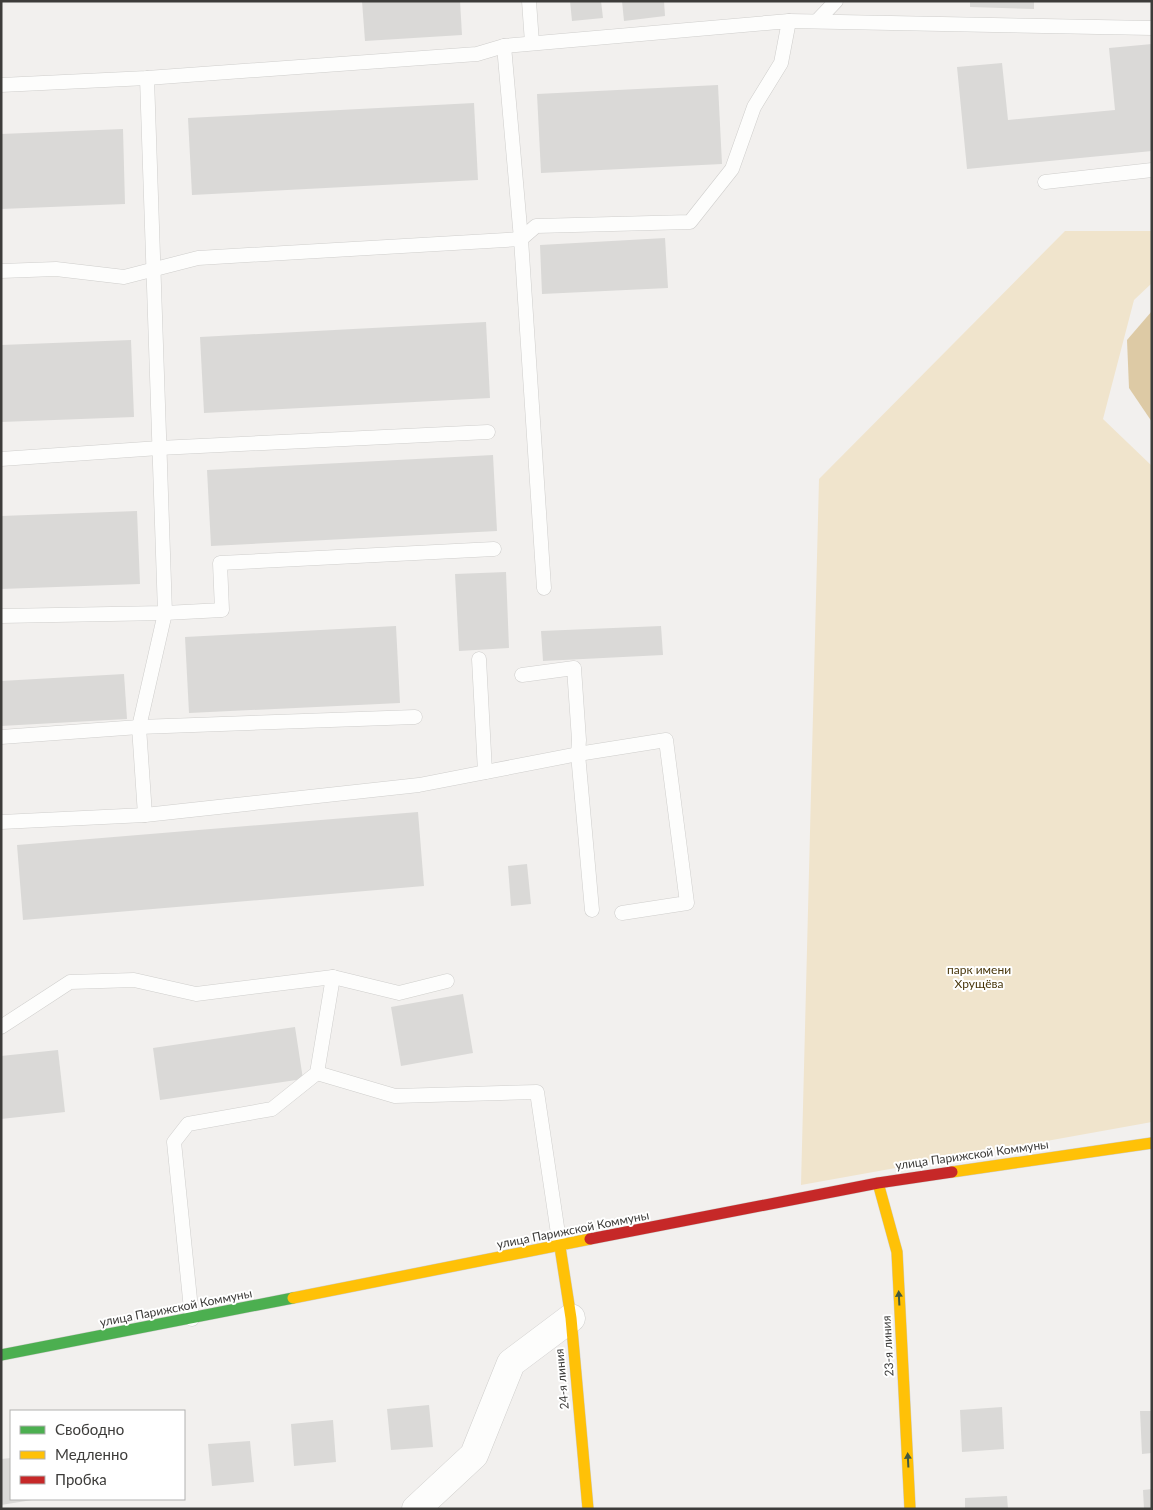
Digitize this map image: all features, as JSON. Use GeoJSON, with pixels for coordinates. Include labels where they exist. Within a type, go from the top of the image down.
{"type":"FeatureCollection","features":[{"type":"Feature","properties":{"kind":"main road","name":"улица Парижской Коммуны"},"geometry":{"type":"LineString","coordinates":[[1,1355],[560,1247],[878,1183],[1152,1142]]}},
{"type":"Feature","properties":{"kind":"main road","name":"23-я линия"},"geometry":{"type":"LineString","coordinates":[[878,1183],[897,1252],[910,1509]]}},
{"type":"Feature","properties":{"kind":"main road","name":"24-я линия"},"geometry":{"type":"LineString","coordinates":[[560,1247],[564,1290],[571,1318],[588,1509]]}},
{"type":"Feature","properties":{"kind":"street"},"geometry":{"type":"LineString","coordinates":[[416,1509],[474,1455],[511,1363],[571,1318]]}},
{"type":"Feature","properties":{"kind":"lane"},"geometry":{"type":"LineString","coordinates":[[529,1],[532,43]]}},
{"type":"Feature","properties":{"kind":"lane"},"geometry":{"type":"LineString","coordinates":[[817,21],[836,1]]}},
{"type":"Feature","properties":{"kind":"lane"},"geometry":{"type":"LineString","coordinates":[[1,271],[56,269],[124,277],[198,258],[521,239],[536,226],[690,222],[732,169],[754,107],[781,64],[789,20]]}},
{"type":"Feature","properties":{"kind":"lane"},"geometry":{"type":"LineString","coordinates":[[1,85],[147,78],[477,54],[504,46],[789,20],[1152,28]]}},
{"type":"Feature","properties":{"kind":"lane"},"geometry":{"type":"LineString","coordinates":[[504,46],[521,239],[544,588]]}},
{"type":"Feature","properties":{"kind":"lane"},"geometry":{"type":"LineString","coordinates":[[145,815],[139,727],[165,613],[147,78]]}},
{"type":"Feature","properties":{"kind":"lane"},"geometry":{"type":"LineString","coordinates":[[1045,182],[1152,170]]}},
{"type":"Feature","properties":{"kind":"lane"},"geometry":{"type":"LineString","coordinates":[[1,459],[159,448],[488,432]]}},
{"type":"Feature","properties":{"kind":"lane"},"geometry":{"type":"LineString","coordinates":[[1,616],[222,610],[220,563],[494,549]]}},
{"type":"Feature","properties":{"kind":"lane"},"geometry":{"type":"LineString","coordinates":[[479,659],[485,772]]}},
{"type":"Feature","properties":{"kind":"lane"},"geometry":{"type":"LineString","coordinates":[[522,675],[574,668],[579,740],[578,754],[592,910]]}},
{"type":"Feature","properties":{"kind":"lane"},"geometry":{"type":"LineString","coordinates":[[1,738],[139,727],[415,717]]}},
{"type":"Feature","properties":{"kind":"lane"},"geometry":{"type":"LineString","coordinates":[[1,822],[145,815],[419,785],[578,754],[666,740],[687,902],[622,913]]}},
{"type":"Feature","properties":{"kind":"lane"},"geometry":{"type":"LineString","coordinates":[[192,1319],[174,1142],[188,1124],[272,1109],[317,1073],[333,977]]}},
{"type":"Feature","properties":{"kind":"lane"},"geometry":{"type":"LineString","coordinates":[[1,1026],[70,982],[134,980],[196,994],[333,977],[399,993],[447,981]]}},
{"type":"Feature","properties":{"kind":"lane"},"geometry":{"type":"LineString","coordinates":[[317,1073],[395,1096],[537,1092],[560,1247]]}},
{"type":"Feature","properties":{"kind":"green space","name":"парк имени Хрущёва"},"geometry":{"type":"Polygon","coordinates":[[[1065,231],[1152,231],[1152,283],[1134,300],[1103,419],[1152,466],[1152,1122],[801,1185],[819,479],[1065,231]]]}},
{"type":"Feature","properties":{"kind":"shaded area"},"geometry":{"type":"Polygon","coordinates":[[[1152,311],[1152,422],[1129,388],[1127,340],[1152,311]]]}},
{"type":"Feature","properties":{"kind":"building"},"geometry":{"type":"Polygon","coordinates":[[[362,1],[460,1],[462,35],[365,41],[362,1]]]}},
{"type":"Feature","properties":{"kind":"building"},"geometry":{"type":"Polygon","coordinates":[[[570,1],[601,1],[603,18],[572,21],[570,1]]]}},
{"type":"Feature","properties":{"kind":"building"},"geometry":{"type":"Polygon","coordinates":[[[622,1],[664,1],[665,16],[624,21],[622,1]]]}},
{"type":"Feature","properties":{"kind":"building"},"geometry":{"type":"Polygon","coordinates":[[[970,1],[1034,1],[1034,9],[970,7],[970,1]]]}},
{"type":"Feature","properties":{"kind":"building"},"geometry":{"type":"Polygon","coordinates":[[[1152,44],[1152,151],[967,169],[957,67],[1002,63],[1008,120],[1115,110],[1109,48],[1152,44]]]}},
{"type":"Feature","properties":{"kind":"building"},"geometry":{"type":"Polygon","coordinates":[[[718,85],[722,164],[541,173],[537,94],[718,85]]]}},
{"type":"Feature","properties":{"kind":"building"},"geometry":{"type":"Polygon","coordinates":[[[474,103],[478,180],[192,195],[188,118],[474,103]]]}},
{"type":"Feature","properties":{"kind":"building"},"geometry":{"type":"Polygon","coordinates":[[[123,129],[125,204],[1,209],[1,134],[123,129]]]}},
{"type":"Feature","properties":{"kind":"building"},"geometry":{"type":"Polygon","coordinates":[[[665,238],[668,288],[542,294],[540,245],[665,238]]]}},
{"type":"Feature","properties":{"kind":"building"},"geometry":{"type":"Polygon","coordinates":[[[486,322],[490,398],[204,413],[200,337],[486,322]]]}},
{"type":"Feature","properties":{"kind":"building"},"geometry":{"type":"Polygon","coordinates":[[[131,340],[134,417],[1,422],[1,345],[131,340]]]}},
{"type":"Feature","properties":{"kind":"building"},"geometry":{"type":"Polygon","coordinates":[[[493,455],[497,531],[211,546],[207,470],[493,455]]]}},
{"type":"Feature","properties":{"kind":"building"},"geometry":{"type":"Polygon","coordinates":[[[137,511],[140,584],[1,589],[1,516],[137,511]]]}},
{"type":"Feature","properties":{"kind":"building"},"geometry":{"type":"Polygon","coordinates":[[[506,572],[509,648],[459,651],[455,574],[506,572]]]}},
{"type":"Feature","properties":{"kind":"building"},"geometry":{"type":"Polygon","coordinates":[[[396,626],[400,703],[189,713],[185,637],[396,626]]]}},
{"type":"Feature","properties":{"kind":"building"},"geometry":{"type":"Polygon","coordinates":[[[661,626],[663,655],[543,661],[541,631],[661,626]]]}},
{"type":"Feature","properties":{"kind":"building"},"geometry":{"type":"Polygon","coordinates":[[[124,674],[127,719],[1,726],[1,681],[124,674]]]}},
{"type":"Feature","properties":{"kind":"building"},"geometry":{"type":"Polygon","coordinates":[[[418,812],[424,886],[23,920],[17,845],[418,812]]]}},
{"type":"Feature","properties":{"kind":"building"},"geometry":{"type":"Polygon","coordinates":[[[527,864],[531,904],[511,906],[508,866],[527,864]]]}},
{"type":"Feature","properties":{"kind":"building"},"geometry":{"type":"Polygon","coordinates":[[[463,994],[473,1053],[401,1066],[391,1007],[463,994]]]}},
{"type":"Feature","properties":{"kind":"building"},"geometry":{"type":"Polygon","coordinates":[[[295,1027],[303,1079],[160,1100],[153,1048],[295,1027]]]}},
{"type":"Feature","properties":{"kind":"building"},"geometry":{"type":"Polygon","coordinates":[[[58,1050],[65,1112],[1,1119],[1,1056],[58,1050]]]}},
{"type":"Feature","properties":{"kind":"building"},"geometry":{"type":"Polygon","coordinates":[[[429,1405],[433,1447],[391,1450],[387,1409],[429,1405]]]}},
{"type":"Feature","properties":{"kind":"building"},"geometry":{"type":"Polygon","coordinates":[[[1002,1407],[1004,1449],[962,1452],[960,1410],[1002,1407]]]}},
{"type":"Feature","properties":{"kind":"building"},"geometry":{"type":"Polygon","coordinates":[[[1140,1411],[1152,1411],[1152,1453],[1142,1454],[1140,1411]]]}},
{"type":"Feature","properties":{"kind":"building"},"geometry":{"type":"Polygon","coordinates":[[[333,1420],[336,1462],[294,1466],[291,1424],[333,1420]]]}},
{"type":"Feature","properties":{"kind":"building"},"geometry":{"type":"Polygon","coordinates":[[[250,1441],[254,1482],[212,1486],[208,1444],[250,1441]]]}},
{"type":"Feature","properties":{"kind":"building"},"geometry":{"type":"Polygon","coordinates":[[[10,1458],[10,1500],[32,1500],[1,1505],[1,1459],[10,1458]]]}},
{"type":"Feature","properties":{"kind":"building"},"geometry":{"type":"Polygon","coordinates":[[[1152,1489],[1152,1509],[1144,1509],[1143,1490],[1152,1489]]]}},
{"type":"Feature","properties":{"kind":"building"},"geometry":{"type":"Polygon","coordinates":[[[1007,1496],[1008,1509],[965,1509],[965,1498],[1007,1496]]]}},
{"type":"Feature","properties":{"kind":"traffic: fast"},"geometry":{"type":"LineString","coordinates":[[1,1355],[293,1298]]}},
{"type":"Feature","properties":{"kind":"traffic: slow"},"geometry":{"type":"LineString","coordinates":[[952,1172],[1152,1143]]}},
{"type":"Feature","properties":{"kind":"traffic: slow"},"geometry":{"type":"LineString","coordinates":[[878,1183],[897,1252],[910,1509]]}},
{"type":"Feature","properties":{"kind":"traffic: slow"},"geometry":{"type":"LineString","coordinates":[[293,1298],[590,1239]]}},
{"type":"Feature","properties":{"kind":"traffic: slow"},"geometry":{"type":"LineString","coordinates":[[560,1247],[571,1318],[588,1509]]}},
{"type":"Feature","properties":{"kind":"traffic: jam"},"geometry":{"type":"LineString","coordinates":[[590,1239],[878,1183],[952,1172]]}}]}
